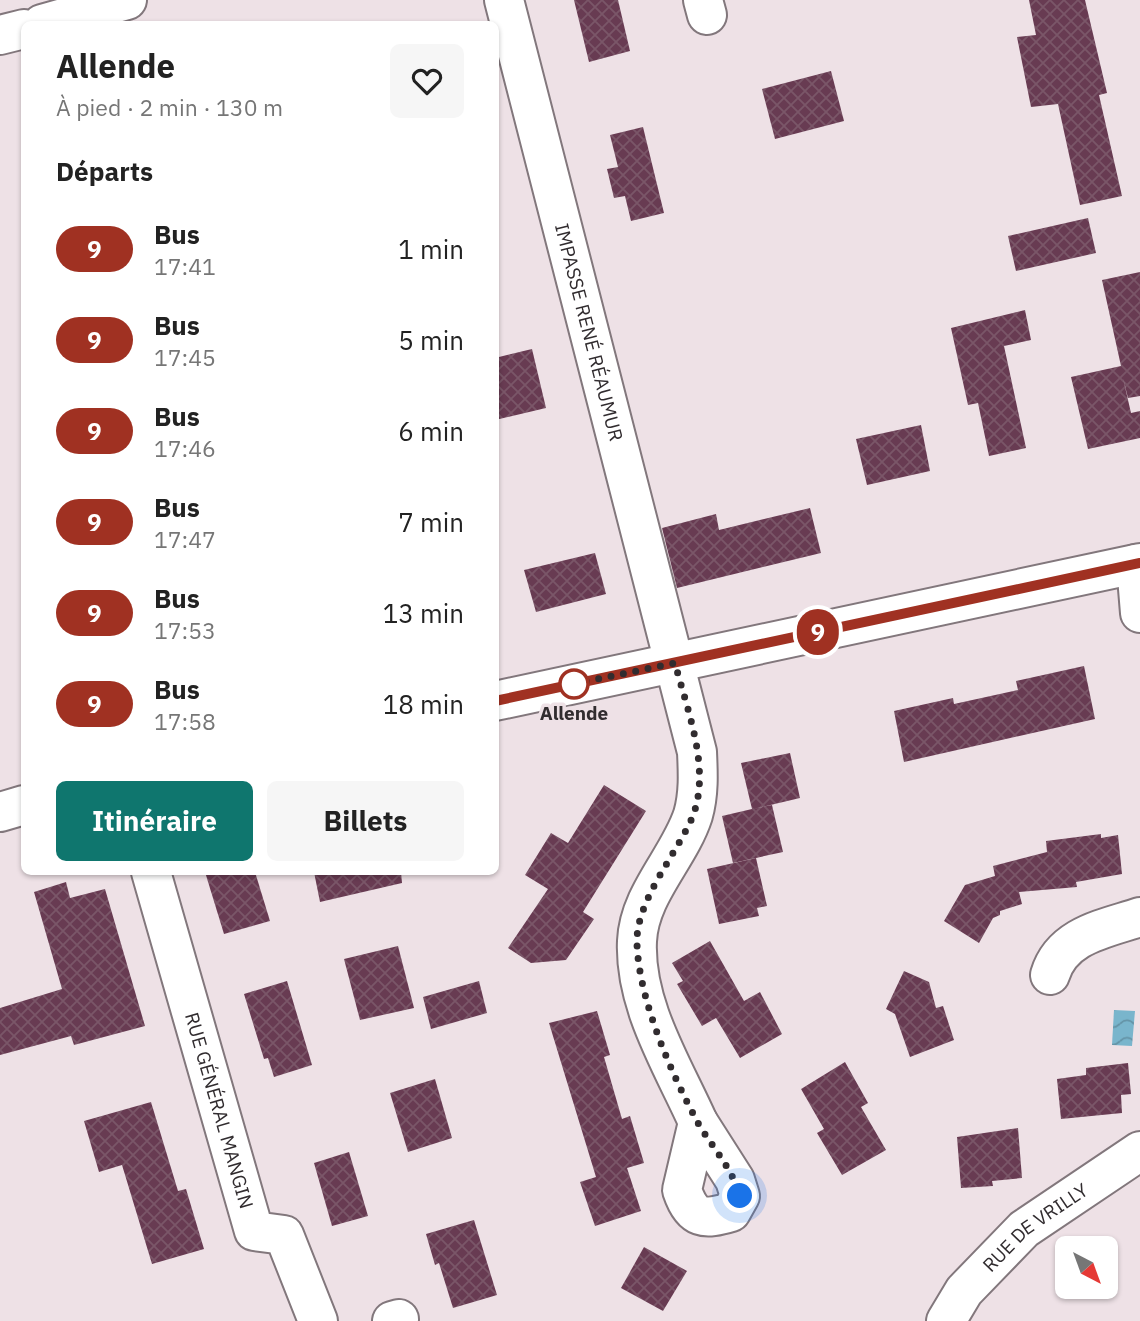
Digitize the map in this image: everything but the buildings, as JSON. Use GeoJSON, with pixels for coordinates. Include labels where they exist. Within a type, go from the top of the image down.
{"type":"FeatureCollection","features":[{"type":"Feature","properties":{"kind":"street"},"geometry":{"type":"LineString","coordinates":[[54,21],[127,0]]}},
{"type":"Feature","properties":{"kind":"street","name":"IMPASSE RENÉ RÉAUMUR"},"geometry":{"type":"LineString","coordinates":[[504,0],[697,751],[698,791],[692,817],[658,881],[637,941],[645,1004],[698,1122]]}},
{"type":"Feature","properties":{"kind":"street"},"geometry":{"type":"LineString","coordinates":[[0,36],[21,30]]}},
{"type":"Feature","properties":{"kind":"street"},"geometry":{"type":"LineString","coordinates":[[499,700],[1138,564],[1140,613]]}},
{"type":"Feature","properties":{"kind":"street"},"geometry":{"type":"LineString","coordinates":[[0,812],[21,806]]}},
{"type":"Feature","properties":{"kind":"street","name":"RUE GÉNÉRAL MANGIN"},"geometry":{"type":"LineString","coordinates":[[152,875],[254,1231],[284,1235],[318,1321]]}},
{"type":"Feature","properties":{"kind":"street"},"geometry":{"type":"LineString","coordinates":[[1050,975],[1055,957],[1079,938],[1140,917]]}},
{"type":"Feature","properties":{"kind":"street","name":"RUE DE VRILLY"},"geometry":{"type":"LineString","coordinates":[[946,1321],[964,1291],[1024,1229],[1140,1151]]}},
{"type":"Feature","properties":{"kind":"water"},"geometry":{"type":"Polygon","coordinates":[[[1114,1010],[1135,1011],[1132,1046],[1112,1045],[1114,1010]]]}},
{"type":"Feature","properties":{"kind":"bus line","name":"9"},"geometry":{"type":"LineString","coordinates":[[499,700],[1140,563]]}},
{"type":"Feature","properties":{"kind":"place","name":"Allende"},"geometry":{"type":"Point","coordinates":[574,684]}},
{"type":"Feature","properties":{"kind":"route"},"geometry":{"type":"LineString","coordinates":[[574,684],[675,663],[697,751],[698,791],[692,817],[662,871],[645,910],[637,941],[645,1004],[698,1122],[736,1180],[740,1196]]}}]}
